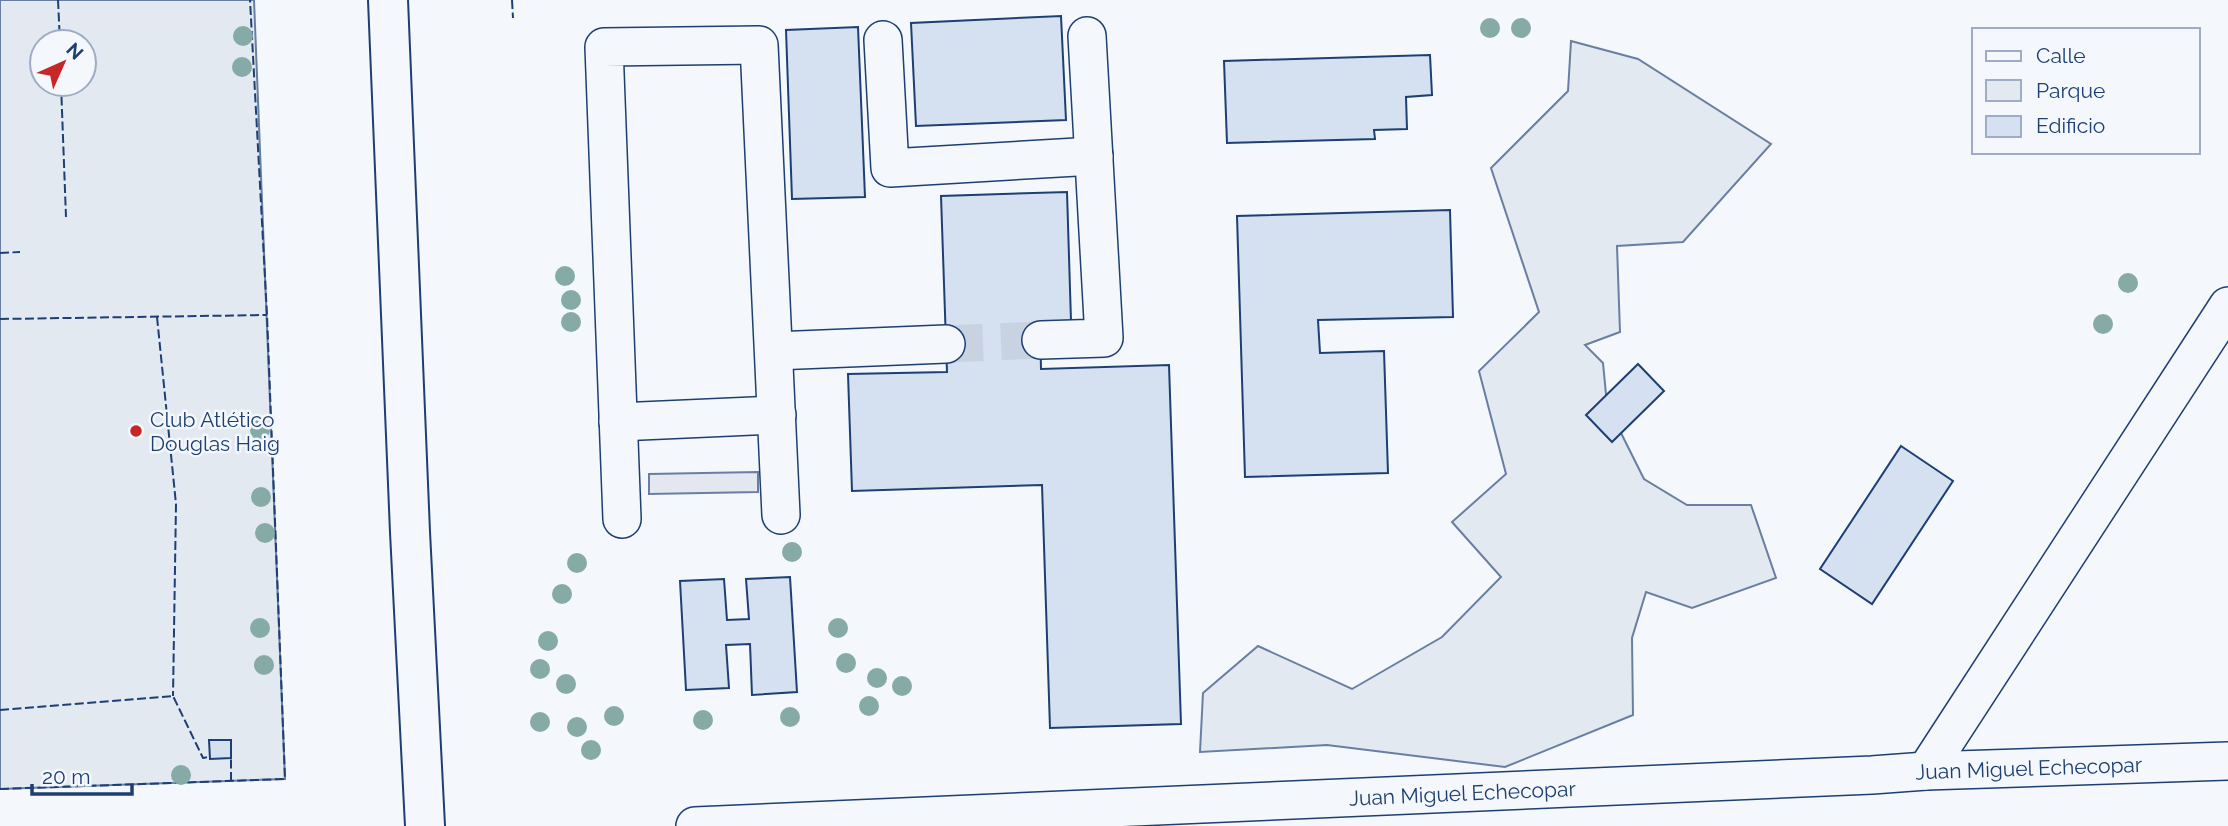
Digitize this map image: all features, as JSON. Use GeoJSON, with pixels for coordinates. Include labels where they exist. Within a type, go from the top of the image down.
{"type":"FeatureCollection","features":[{"type":"Feature","properties":{"kind":"main road"},"geometry":{"type":"LineString","coordinates":[[388,0],[425,826]]}},
{"type":"Feature","properties":{"kind":"street"},"geometry":{"type":"LineString","coordinates":[[1041,340],[1104,338],[1087,36]]}},
{"type":"Feature","properties":{"kind":"street"},"geometry":{"type":"LineString","coordinates":[[883,40],[890,167],[1094,156]]}},
{"type":"Feature","properties":{"kind":"street"},"geometry":{"type":"LineString","coordinates":[[622,519],[604,47],[759,45],[781,515]]}},
{"type":"Feature","properties":{"kind":"street"},"geometry":{"type":"LineString","coordinates":[[1926,771],[2228,306]]}},
{"type":"Feature","properties":{"kind":"street"},"geometry":{"type":"LineString","coordinates":[[774,351],[946,344]]}},
{"type":"Feature","properties":{"kind":"street"},"geometry":{"type":"LineString","coordinates":[[618,422],[777,415]]}},
{"type":"Feature","properties":{"kind":"street","name":"Juan Miguel Echecopar"},"geometry":{"type":"LineString","coordinates":[[695,826],[1926,771],[2228,761]]}},
{"type":"Feature","properties":{"kind":"green space","name":"Club Atlético Douglas Haig"},"geometry":{"type":"Polygon","coordinates":[[[0,0],[254,0],[285,779],[0,789],[0,0]]]}},
{"type":"Feature","properties":{"kind":"green space"},"geometry":{"type":"Polygon","coordinates":[[[1571,41],[1638,59],[1771,144],[1683,242],[1617,246],[1620,332],[1585,345],[1603,363],[1607,405],[1644,479],[1687,505],[1751,505],[1776,578],[1692,608],[1646,592],[1632,638],[1633,715],[1505,767],[1327,745],[1200,752],[1203,693],[1258,646],[1352,689],[1442,637],[1501,577],[1452,522],[1506,474],[1479,371],[1539,312],[1491,168],[1568,91],[1571,41]]]}},
{"type":"Feature","properties":{"kind":"shaded area"},"geometry":{"type":"Polygon","coordinates":[[[758,472],[758,492],[649,494],[649,474],[758,472]]]}},
{"type":"Feature","properties":{"kind":"building"},"geometry":{"type":"Polygon","coordinates":[[[1061,16],[1066,120],[916,126],[911,23],[1061,16]]]}},
{"type":"Feature","properties":{"kind":"building"},"geometry":{"type":"Polygon","coordinates":[[[858,27],[865,197],[792,199],[786,30],[858,27]]]}},
{"type":"Feature","properties":{"kind":"building"},"geometry":{"type":"Polygon","coordinates":[[[1430,55],[1432,95],[1406,97],[1407,129],[1374,130],[1375,139],[1227,143],[1224,61],[1430,55]]]}},
{"type":"Feature","properties":{"kind":"building"},"geometry":{"type":"Polygon","coordinates":[[[1067,192],[1071,321],[1040,322],[1041,369],[1169,365],[1181,724],[1050,728],[1042,485],[852,491],[848,374],[947,372],[941,196],[1067,192]]]}},
{"type":"Feature","properties":{"kind":"building"},"geometry":{"type":"Polygon","coordinates":[[[1450,210],[1453,317],[1318,320],[1320,353],[1384,351],[1388,473],[1245,477],[1237,216],[1450,210]]]}},
{"type":"Feature","properties":{"kind":"building"},"geometry":{"type":"Polygon","coordinates":[[[1638,364],[1664,391],[1612,442],[1586,415],[1638,364]]]}},
{"type":"Feature","properties":{"kind":"building"},"geometry":{"type":"Polygon","coordinates":[[[1901,446],[1953,481],[1872,604],[1820,569],[1901,446]]]}},
{"type":"Feature","properties":{"kind":"building"},"geometry":{"type":"Polygon","coordinates":[[[790,577],[797,692],[752,695],[750,644],[726,645],[729,688],[686,690],[680,581],[724,579],[727,620],[749,619],[746,579],[790,577]]]}},
{"type":"Feature","properties":{"kind":"building"},"geometry":{"type":"Polygon","coordinates":[[[209,740],[231,740],[231,758],[210,759],[209,740]]]}},
{"type":"Feature","properties":{"kind":"tunnel"},"geometry":{"type":"LineString","coordinates":[[946,344],[1041,340]]}},
{"type":"Feature","properties":{"kind":"fence"},"geometry":{"type":"LineString","coordinates":[[58,0],[59,28]]}},
{"type":"Feature","properties":{"kind":"fence"},"geometry":{"type":"LineString","coordinates":[[0,789],[285,779],[267,315],[250,0]]}},
{"type":"Feature","properties":{"kind":"fence"},"geometry":{"type":"LineString","coordinates":[[512,0],[513,18]]}},
{"type":"Feature","properties":{"kind":"fence"},"geometry":{"type":"LineString","coordinates":[[62,98],[66,217]]}},
{"type":"Feature","properties":{"kind":"fence"},"geometry":{"type":"LineString","coordinates":[[0,253],[20,252]]}},
{"type":"Feature","properties":{"kind":"fence"},"geometry":{"type":"LineString","coordinates":[[0,319],[267,315]]}},
{"type":"Feature","properties":{"kind":"fence"},"geometry":{"type":"LineString","coordinates":[[157,317],[176,504],[173,696]]}},
{"type":"Feature","properties":{"kind":"fence"},"geometry":{"type":"LineString","coordinates":[[0,710],[173,696],[203,758],[209,757]]}},
{"type":"Feature","properties":{"kind":"fence"},"geometry":{"type":"LineString","coordinates":[[231,758],[231,781]]}},
{"type":"Feature","properties":{"kind":"place","name":"Club Atlético Douglas Haig"},"geometry":{"type":"Point","coordinates":[136,431]}}]}
